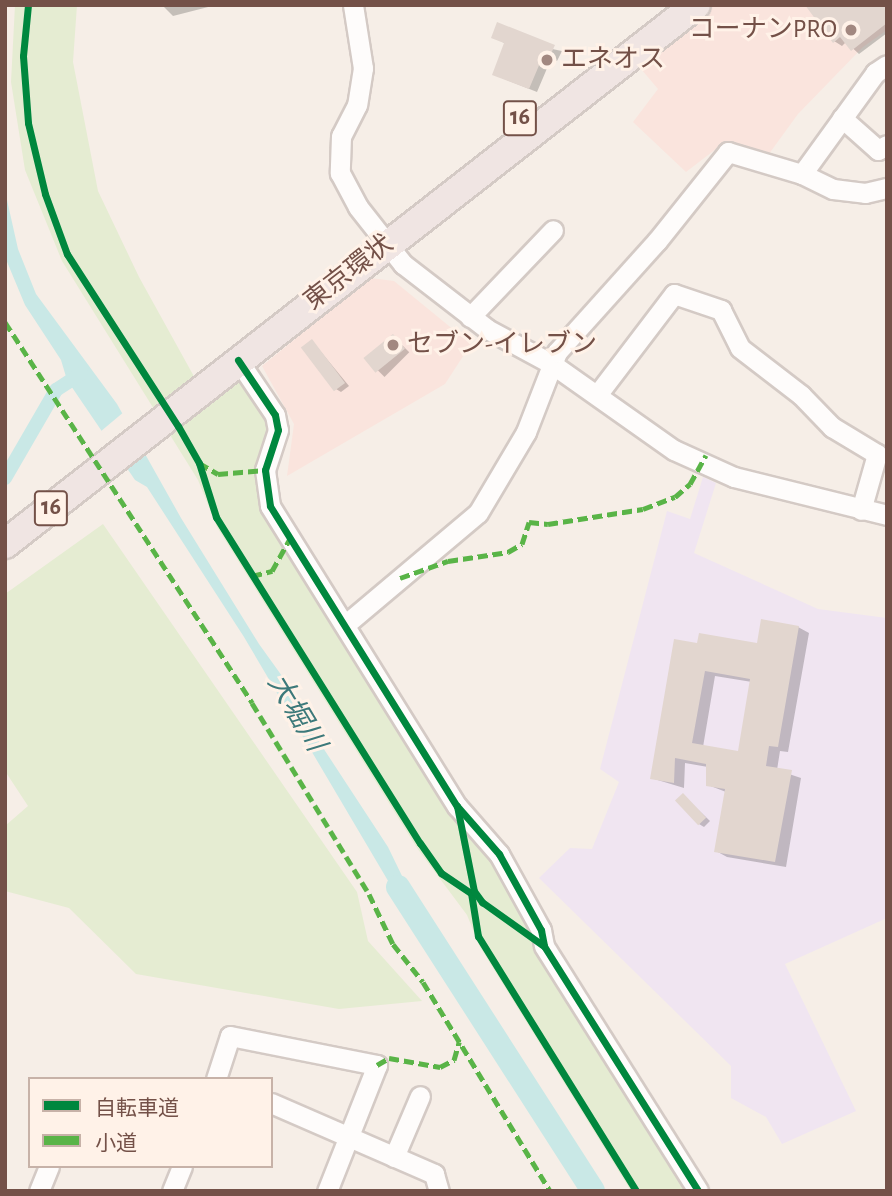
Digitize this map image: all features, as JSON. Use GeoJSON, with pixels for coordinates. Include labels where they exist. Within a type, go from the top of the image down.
{"type":"FeatureCollection","features":[{"type":"Feature","properties":{"kind":"highway","name":"東京環状"},"geometry":{"type":"LineString","coordinates":[[157,412],[238,360],[380,239],[666,5]]}},
{"type":"Feature","properties":{"kind":"highway","name":"東京環状"},"geometry":{"type":"LineString","coordinates":[[5,544],[157,412],[380,239],[696,5]]}},
{"type":"Feature","properties":{"kind":"highway","name":"東京環状"},"geometry":{"type":"LineString","coordinates":[[5,521],[92,466]]}},
{"type":"Feature","properties":{"kind":"street"},"geometry":{"type":"LineString","coordinates":[[353,5],[363,68],[357,105],[341,136],[340,173],[380,239],[470,317],[552,364],[647,434],[724,474],[887,515]]}},
{"type":"Feature","properties":{"kind":"street"},"geometry":{"type":"LineString","coordinates":[[802,174],[842,118],[887,65]]}},
{"type":"Feature","properties":{"kind":"street"},"geometry":{"type":"LineString","coordinates":[[842,118],[878,150],[887,145]]}},
{"type":"Feature","properties":{"kind":"street"},"geometry":{"type":"LineString","coordinates":[[346,624],[478,513],[526,432],[552,364],[567,339],[657,241],[728,152],[802,174],[833,189],[865,193],[887,188]]}},
{"type":"Feature","properties":{"kind":"street"},"geometry":{"type":"LineString","coordinates":[[470,317],[553,230]]}},
{"type":"Feature","properties":{"kind":"street"},"geometry":{"type":"LineString","coordinates":[[597,395],[674,294],[721,310],[740,348],[801,395],[832,427],[877,454],[861,510]]}},
{"type":"Feature","properties":{"kind":"street"},"geometry":{"type":"LineString","coordinates":[[238,360],[276,423],[274,450],[265,470],[270,506],[346,624],[457,807],[499,853],[541,929],[544,946],[698,1191]]}},
{"type":"Feature","properties":{"kind":"street"},"geometry":{"type":"LineString","coordinates":[[217,1077],[230,1036],[377,1065],[327,1191]]}},
{"type":"Feature","properties":{"kind":"street"},"geometry":{"type":"LineString","coordinates":[[394,1157],[420,1096]]}},
{"type":"Feature","properties":{"kind":"street"},"geometry":{"type":"LineString","coordinates":[[273,1104],[434,1174],[439,1191]]}},
{"type":"Feature","properties":{"kind":"street"},"geometry":{"type":"LineString","coordinates":[[39,1191],[48,1168]]}},
{"type":"Feature","properties":{"kind":"street"},"geometry":{"type":"LineString","coordinates":[[172,1191],[181,1168]]}},
{"type":"Feature","properties":{"kind":"shaded area"},"geometry":{"type":"Polygon","coordinates":[[[713,5],[887,5],[887,30],[863,47],[798,114],[766,158],[725,142],[686,172],[633,122],[658,89],[636,63],[713,5]]]}},
{"type":"Feature","properties":{"kind":"shaded area"},"geometry":{"type":"Polygon","coordinates":[[[370,278],[394,281],[471,344],[445,384],[287,476],[294,424],[262,366],[370,278]]]}},
{"type":"Feature","properties":{"kind":"shaded area"},"geometry":{"type":"Polygon","coordinates":[[[703,477],[716,483],[694,553],[818,609],[887,618],[887,918],[785,964],[856,1111],[782,1144],[766,1117],[731,1098],[731,1066],[539,878],[570,848],[592,849],[619,782],[600,769],[667,511],[690,519],[703,477]]]}},
{"type":"Feature","properties":{"kind":"green space"},"geometry":{"type":"Polygon","coordinates":[[[15,5],[77,5],[73,62],[98,191],[139,277],[207,400],[242,375],[271,417],[260,477],[492,852],[692,1191],[631,1191],[480,947],[467,915],[417,848],[217,527],[198,480],[62,261],[25,170],[11,82],[15,5]]]}},
{"type":"Feature","properties":{"kind":"green space"},"geometry":{"type":"Polygon","coordinates":[[[103,524],[357,892],[368,941],[422,1001],[339,1009],[136,974],[69,908],[5,891],[5,826],[28,806],[5,771],[5,594],[103,524]]]}},
{"type":"Feature","properties":{"kind":"water"},"geometry":{"type":"Polygon","coordinates":[[[5,191],[18,249],[36,294],[117,404],[181,518],[259,644],[315,722],[314,734],[388,847],[419,911],[410,918],[244,637],[147,487],[135,480],[67,380],[61,360],[25,305],[5,257],[5,191]]]}},
{"type":"Feature","properties":{"kind":"pier"},"geometry":{"type":"Polygon","coordinates":[[[125,411],[148,450],[124,469],[100,432],[125,411]]]}},
{"type":"Feature","properties":{"kind":"building","name":"コーナンPRO"},"geometry":{"type":"Polygon","coordinates":[[[805,5],[887,5],[887,23],[851,51],[840,37],[833,43],[805,5]]]}},
{"type":"Feature","properties":{"kind":"building"},"geometry":{"type":"Polygon","coordinates":[[[497,22],[555,45],[549,58],[543,56],[529,89],[492,75],[504,43],[491,38],[497,22]]]}},
{"type":"Feature","properties":{"kind":"building"},"geometry":{"type":"Polygon","coordinates":[[[393,334],[405,349],[375,373],[363,358],[393,334]]]}},
{"type":"Feature","properties":{"kind":"building"},"geometry":{"type":"Polygon","coordinates":[[[312,339],[345,383],[334,391],[301,347],[312,339]]]}},
{"type":"Feature","properties":{"kind":"building"},"geometry":{"type":"Polygon","coordinates":[[[761,619],[799,626],[778,747],[769,746],[766,766],[792,770],[775,862],[714,852],[725,789],[706,786],[706,764],[675,758],[674,783],[650,779],[674,639],[697,643],[699,633],[757,643],[761,619]],[[705,671],[692,743],[738,751],[750,679],[705,671]]]}},
{"type":"Feature","properties":{"kind":"building"},"geometry":{"type":"Polygon","coordinates":[[[683,793],[706,818],[698,825],[675,801],[683,793]]]}},
{"type":"Feature","properties":{"kind":"waterway"},"geometry":{"type":"LineString","coordinates":[[5,478],[56,390],[81,374]]}},
{"type":"Feature","properties":{"kind":"waterway","name":"大堀川"},"geometry":{"type":"LineString","coordinates":[[398,887],[593,1191]]}},
{"type":"Feature","properties":{"kind":"marked path"},"geometry":{"type":"LineString","coordinates":[[5,322],[252,703],[369,894],[393,944],[423,982],[550,1191]]}},
{"type":"Feature","properties":{"kind":"marked path"},"geometry":{"type":"LineString","coordinates":[[400,578],[448,561],[508,552],[522,544],[529,522],[548,524],[643,509],[675,497],[690,484],[706,455]]}},
{"type":"Feature","properties":{"kind":"marked path"},"geometry":{"type":"LineString","coordinates":[[199,463],[218,474],[265,470]]}},
{"type":"Feature","properties":{"kind":"marked path"},"geometry":{"type":"LineString","coordinates":[[252,576],[272,571],[290,539]]}},
{"type":"Feature","properties":{"kind":"marked path"},"geometry":{"type":"LineString","coordinates":[[377,1065],[389,1058],[440,1067],[454,1060],[459,1042]]}},
{"type":"Feature","properties":{"kind":"cycle path"},"geometry":{"type":"LineString","coordinates":[[28,5],[23,56],[28,123],[45,194],[67,254],[199,463],[216,517],[420,843],[441,873],[471,893],[478,936],[636,1191]]}},
{"type":"Feature","properties":{"kind":"cycle path"},"geometry":{"type":"LineString","coordinates":[[238,360],[275,415],[278,430],[265,470],[270,506],[457,806],[499,854],[541,930],[544,946],[698,1191]]}},
{"type":"Feature","properties":{"kind":"cycle path"},"geometry":{"type":"LineString","coordinates":[[457,806],[474,891],[482,902],[544,946]]}},
{"type":"Feature","properties":{"kind":"place","name":"コーナンPRO"},"geometry":{"type":"Point","coordinates":[851,30]}},
{"type":"Feature","properties":{"kind":"place","name":"エネオス"},"geometry":{"type":"Point","coordinates":[547,60]}},
{"type":"Feature","properties":{"kind":"place","name":"セブン-イレブン"},"geometry":{"type":"Point","coordinates":[393,345]}}]}
